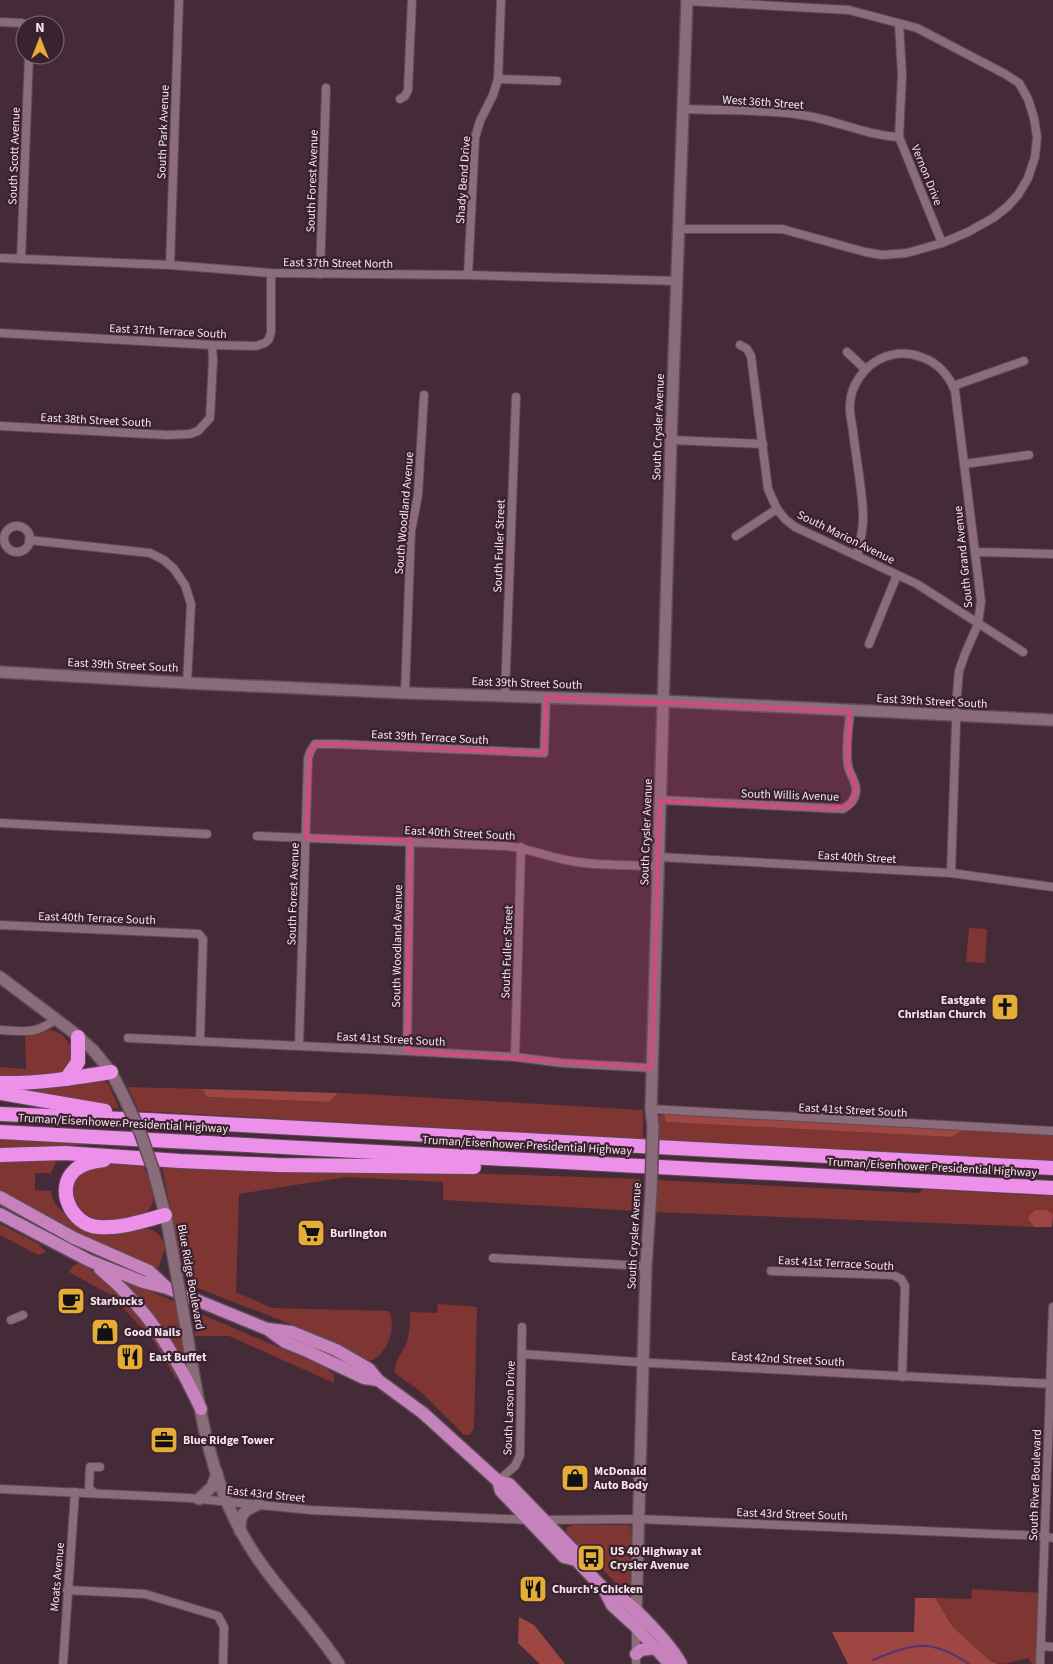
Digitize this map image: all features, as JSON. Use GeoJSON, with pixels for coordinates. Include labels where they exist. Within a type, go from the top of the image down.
{"type":"FeatureCollection","features":[{"type":"Feature","properties":{"kind":"highway"},"geometry":{"type":"LineString","coordinates":[[66,1080],[78,1062],[78,1037]]}},
{"type":"Feature","properties":{"kind":"highway"},"geometry":{"type":"LineString","coordinates":[[0,1083],[66,1080],[111,1072]]}},
{"type":"Feature","properties":{"kind":"highway"},"geometry":{"type":"LineString","coordinates":[[0,1093],[148,1120]]}},
{"type":"Feature","properties":{"kind":"highway","name":"Truman/Eisenhower Presidential Highway"},"geometry":{"type":"LineString","coordinates":[[0,1114],[148,1120],[1053,1168]]}},
{"type":"Feature","properties":{"kind":"highway","name":"Truman/Eisenhower Presidential Highway"},"geometry":{"type":"LineString","coordinates":[[0,1132],[1053,1188]]}},
{"type":"Feature","properties":{"kind":"highway"},"geometry":{"type":"LineString","coordinates":[[0,1156],[65,1153],[132,1158]]}},
{"type":"Feature","properties":{"kind":"highway"},"geometry":{"type":"LineString","coordinates":[[165,1215],[122,1227],[97,1227],[86,1224],[77,1219],[69,1205],[66,1192],[69,1180],[75,1170],[96,1161],[132,1158],[277,1165],[618,1166]]}},
{"type":"Feature","properties":{"kind":"main road","name":"South Crysler Avenue"},"geometry":{"type":"LineString","coordinates":[[636,1627],[646,1266],[653,1126],[651,1109],[652,1068],[671,440],[687,0]]}},
{"type":"Feature","properties":{"kind":"main road","name":"East 39th Street South"},"geometry":{"type":"LineString","coordinates":[[0,672],[187,683],[663,701],[1053,720]]}},
{"type":"Feature","properties":{"kind":"main road","name":"Blue Ridge Boulevard"},"geometry":{"type":"LineString","coordinates":[[0,977],[93,1050],[111,1072],[123,1095],[140,1132],[153,1168],[165,1215],[201,1409],[226,1501],[240,1531],[263,1566],[339,1664]]}},
{"type":"Feature","properties":{"kind":"main road"},"geometry":{"type":"LineString","coordinates":[[0,1197],[72,1243],[130,1296],[167,1344],[201,1409]]}},
{"type":"Feature","properties":{"kind":"main road"},"geometry":{"type":"LineString","coordinates":[[0,1214],[72,1243],[150,1271],[167,1288]]}},
{"type":"Feature","properties":{"kind":"main road"},"geometry":{"type":"LineString","coordinates":[[90,1261],[143,1282],[167,1288],[267,1329],[292,1332],[336,1350],[369,1369],[378,1380],[424,1413],[498,1481],[509,1484],[574,1551],[576,1560],[604,1589],[612,1604],[667,1661],[674,1664]]}},
{"type":"Feature","properties":{"kind":"main road"},"geometry":{"type":"LineString","coordinates":[[199,1499],[212,1488],[217,1473]]}},
{"type":"Feature","properties":{"kind":"main road"},"geometry":{"type":"LineString","coordinates":[[498,1481],[501,1492],[564,1557],[576,1560]]}},
{"type":"Feature","properties":{"kind":"main road"},"geometry":{"type":"LineString","coordinates":[[240,1531],[240,1521],[243,1513],[259,1504]]}},
{"type":"Feature","properties":{"kind":"main road"},"geometry":{"type":"LineString","coordinates":[[604,1589],[620,1597],[636,1611],[676,1654],[681,1664]]}},
{"type":"Feature","properties":{"kind":"main road"},"geometry":{"type":"LineString","coordinates":[[636,1659],[645,1649],[656,1648]]}},
{"type":"Feature","properties":{"kind":"street","name":"South Park Avenue"},"geometry":{"type":"LineString","coordinates":[[170,265],[179,0]]}},
{"type":"Feature","properties":{"kind":"street"},"geometry":{"type":"LineString","coordinates":[[400,99],[405,96],[408,90],[412,0]]}},
{"type":"Feature","properties":{"kind":"street","name":"Shady Bend Drive"},"geometry":{"type":"LineString","coordinates":[[468,275],[475,138],[480,121],[493,95],[498,79],[501,0]]}},
{"type":"Feature","properties":{"kind":"street"},"geometry":{"type":"LineString","coordinates":[[679,229],[782,229],[865,252],[882,255],[907,253],[942,243],[968,232],[1007,208],[1018,195],[1028,178],[1035,157],[1037,137],[1028,99],[1019,83],[917,28],[849,10],[687,0]]}},
{"type":"Feature","properties":{"kind":"street"},"geometry":{"type":"LineString","coordinates":[[0,22],[15,23]]}},
{"type":"Feature","properties":{"kind":"street","name":"Vernon Drive"},"geometry":{"type":"LineString","coordinates":[[899,24],[902,75],[899,137],[942,243]]}},
{"type":"Feature","properties":{"kind":"street","name":"South Scott Avenue"},"geometry":{"type":"LineString","coordinates":[[21,259],[29,65]]}},
{"type":"Feature","properties":{"kind":"street"},"geometry":{"type":"LineString","coordinates":[[498,79],[556,81]]}},
{"type":"Feature","properties":{"kind":"street","name":"South Forest Avenue"},"geometry":{"type":"LineString","coordinates":[[320,274],[326,88]]}},
{"type":"Feature","properties":{"kind":"street","name":"West 36th Street"},"geometry":{"type":"LineString","coordinates":[[683,109],[779,112],[803,115],[879,136],[899,137]]}},
{"type":"Feature","properties":{"kind":"street","name":"East 37th Street North"},"geometry":{"type":"LineString","coordinates":[[0,258],[170,265],[271,275],[468,275],[677,281]]}},
{"type":"Feature","properties":{"kind":"street","name":"East 37th Terrace South"},"geometry":{"type":"LineString","coordinates":[[0,333],[256,346],[266,343],[271,332],[271,275]]}},
{"type":"Feature","properties":{"kind":"street","name":"East 38th Street South"},"geometry":{"type":"LineString","coordinates":[[0,426],[167,435],[190,434],[198,431],[210,418],[212,345]]}},
{"type":"Feature","properties":{"kind":"street","name":"South Marion Avenue"},"geometry":{"type":"LineString","coordinates":[[740,345],[747,349],[752,356],[768,489],[777,509],[785,519],[795,527],[917,584],[1023,652]]}},
{"type":"Feature","properties":{"kind":"street"},"geometry":{"type":"LineString","coordinates":[[847,352],[866,369]]}},
{"type":"Feature","properties":{"kind":"street"},"geometry":{"type":"LineString","coordinates":[[856,556],[862,534],[863,515],[850,404],[854,385],[866,369],[874,362],[887,356],[915,354],[926,358],[938,366],[953,386],[1024,361]]}},
{"type":"Feature","properties":{"kind":"street","name":"South Grand Avenue"},"geometry":{"type":"LineString","coordinates":[[951,873],[959,671],[978,624],[981,601],[953,386]]}},
{"type":"Feature","properties":{"kind":"street","name":"South Woodland Avenue"},"geometry":{"type":"LineString","coordinates":[[405,692],[411,531],[418,495],[424,395]]}},
{"type":"Feature","properties":{"kind":"street","name":"South Fuller Street"},"geometry":{"type":"LineString","coordinates":[[505,696],[516,397]]}},
{"type":"Feature","properties":{"kind":"street"},"geometry":{"type":"LineString","coordinates":[[671,440],[763,444]]}},
{"type":"Feature","properties":{"kind":"street"},"geometry":{"type":"LineString","coordinates":[[964,464],[1029,455]]}},
{"type":"Feature","properties":{"kind":"street"},"geometry":{"type":"LineString","coordinates":[[736,536],[777,509]]}},
{"type":"Feature","properties":{"kind":"street"},"geometry":{"type":"LineString","coordinates":[[30,540],[150,553],[164,560],[174,569],[185,585],[191,604],[187,683]]}},
{"type":"Feature","properties":{"kind":"street"},"geometry":{"type":"LineString","coordinates":[[975,552],[1053,554]]}},
{"type":"Feature","properties":{"kind":"street"},"geometry":{"type":"LineString","coordinates":[[869,644],[897,575]]}},
{"type":"Feature","properties":{"kind":"street","name":"East 39th Terrace South"},"geometry":{"type":"LineString","coordinates":[[315,744],[544,753],[546,697]]}},
{"type":"Feature","properties":{"kind":"street","name":"South Willis Avenue"},"geometry":{"type":"LineString","coordinates":[[660,800],[843,808],[852,803],[857,788],[848,767],[847,757],[850,711]]}},
{"type":"Feature","properties":{"kind":"street","name":"South Forest Avenue"},"geometry":{"type":"LineString","coordinates":[[299,1046],[308,758],[315,744]]}},
{"type":"Feature","properties":{"kind":"street"},"geometry":{"type":"LineString","coordinates":[[0,823],[207,834]]}},
{"type":"Feature","properties":{"kind":"street","name":"East 40th Street South"},"geometry":{"type":"LineString","coordinates":[[257,836],[521,847],[565,860],[586,863],[659,861]]}},
{"type":"Feature","properties":{"kind":"street","name":"South Woodland Avenue"},"geometry":{"type":"LineString","coordinates":[[407,1051],[410,841]]}},
{"type":"Feature","properties":{"kind":"street","name":"South Fuller Street"},"geometry":{"type":"LineString","coordinates":[[515,1057],[521,847]]}},
{"type":"Feature","properties":{"kind":"street","name":"East 40th Street"},"geometry":{"type":"LineString","coordinates":[[659,861],[951,873],[1053,887]]}},
{"type":"Feature","properties":{"kind":"street","name":"East 40th Terrace South"},"geometry":{"type":"LineString","coordinates":[[0,925],[199,934],[203,939],[200,1041]]}},
{"type":"Feature","properties":{"kind":"street"},"geometry":{"type":"LineString","coordinates":[[0,1030],[35,1031],[55,1020]]}},
{"type":"Feature","properties":{"kind":"street","name":"East 41st Street South"},"geometry":{"type":"LineString","coordinates":[[128,1038],[515,1057],[652,1068]]}},
{"type":"Feature","properties":{"kind":"street","name":"East 41st Street South"},"geometry":{"type":"LineString","coordinates":[[651,1109],[1053,1131]]}},
{"type":"Feature","properties":{"kind":"street"},"geometry":{"type":"LineString","coordinates":[[493,1258],[646,1266]]}},
{"type":"Feature","properties":{"kind":"street","name":"East 41st Terrace South"},"geometry":{"type":"LineString","coordinates":[[771,1271],[893,1275],[901,1279],[904,1286],[902,1377]]}},
{"type":"Feature","properties":{"kind":"street","name":"South River Boulevard"},"geometry":{"type":"LineString","coordinates":[[1040,1664],[1052,1384],[1053,1307]]}},
{"type":"Feature","properties":{"kind":"street"},"geometry":{"type":"LineString","coordinates":[[11,1320],[22,1319]]}},
{"type":"Feature","properties":{"kind":"street","name":"South Larson Drive"},"geometry":{"type":"LineString","coordinates":[[498,1481],[515,1466],[520,1455],[522,1327]]}},
{"type":"Feature","properties":{"kind":"street","name":"East 42nd Street South"},"geometry":{"type":"LineString","coordinates":[[522,1354],[643,1363],[1052,1384]]}},
{"type":"Feature","properties":{"kind":"street"},"geometry":{"type":"LineString","coordinates":[[94,1493],[89,1488],[90,1467],[100,1467]]}},
{"type":"Feature","properties":{"kind":"street","name":"East 43rd Street"},"geometry":{"type":"LineString","coordinates":[[0,1488],[199,1499],[371,1513],[529,1520]]}},
{"type":"Feature","properties":{"kind":"street","name":"Moats Avenue"},"geometry":{"type":"LineString","coordinates":[[63,1664],[75,1492]]}},
{"type":"Feature","properties":{"kind":"street","name":"East 43rd Street South"},"geometry":{"type":"LineString","coordinates":[[529,1520],[638,1519],[1044,1536],[1053,1538]]}},
{"type":"Feature","properties":{"kind":"street"},"geometry":{"type":"LineString","coordinates":[[67,1590],[145,1594],[218,1616],[224,1626],[223,1664]]}},
{"type":"Feature","properties":{"kind":"street","name":"South Crysler Avenue"},"geometry":{"type":"LineString","coordinates":[[636,1627],[636,1659]]}},
{"type":"Feature","properties":{"kind":"street"},"geometry":{"type":"LineString","coordinates":[[1041,1646],[1053,1647]]}},
{"type":"Feature","properties":{"kind":"highlighted area"},"geometry":{"type":"Polygon","coordinates":[[[546,697],[850,711],[848,767],[857,788],[851,805],[832,809],[660,801],[652,1068],[407,1051],[410,841],[306,838],[310,752],[315,744],[544,753],[546,697]]]}},
{"type":"Feature","properties":{"kind":"shaded area"},"geometry":{"type":"Polygon","coordinates":[[[969,928],[987,929],[985,963],[966,962],[969,928]]]}},
{"type":"Feature","properties":{"kind":"shaded area"},"geometry":{"type":"Polygon","coordinates":[[[50,1030],[60,1033],[71,1048],[73,1058],[66,1070],[60,1074],[0,1079],[0,1067],[26,1069],[25,1035],[40,1034],[50,1030]]]}},
{"type":"Feature","properties":{"kind":"shaded area"},"geometry":{"type":"Polygon","coordinates":[[[103,1079],[109,1085],[119,1109],[16,1092],[18,1087],[103,1079]]]}},
{"type":"Feature","properties":{"kind":"shaded area"},"geometry":{"type":"Polygon","coordinates":[[[128,1087],[202,1089],[207,1097],[329,1102],[338,1093],[643,1110],[643,1139],[139,1111],[128,1087]]]}},
{"type":"Feature","properties":{"kind":"shaded area"},"geometry":{"type":"Polygon","coordinates":[[[202,1089],[338,1093],[329,1102],[207,1097],[202,1089]]]}},
{"type":"Feature","properties":{"kind":"shaded area"},"geometry":{"type":"Polygon","coordinates":[[[664,1114],[667,1122],[951,1137],[964,1130],[1053,1135],[1053,1161],[656,1140],[658,1118],[664,1114]]]}},
{"type":"Feature","properties":{"kind":"shaded area"},"geometry":{"type":"Polygon","coordinates":[[[664,1114],[964,1130],[951,1137],[666,1122],[664,1114]]]}},
{"type":"Feature","properties":{"kind":"shaded area"},"geometry":{"type":"Polygon","coordinates":[[[0,1139],[91,1144],[0,1151],[0,1139]]]}},
{"type":"Feature","properties":{"kind":"shaded area"},"geometry":{"type":"Polygon","coordinates":[[[67,1157],[56,1162],[51,1173],[35,1173],[35,1190],[51,1191],[53,1199],[59,1208],[76,1220],[92,1226],[150,1229],[155,1231],[161,1237],[165,1248],[157,1272],[0,1192],[0,1161],[67,1157]]]}},
{"type":"Feature","properties":{"kind":"shaded area"},"geometry":{"type":"Polygon","coordinates":[[[113,1164],[143,1165],[153,1190],[152,1205],[140,1216],[122,1221],[101,1221],[85,1216],[79,1210],[74,1197],[74,1181],[78,1176],[90,1169],[113,1164]]]}},
{"type":"Feature","properties":{"kind":"shaded area"},"geometry":{"type":"Polygon","coordinates":[[[162,1167],[254,1171],[401,1171],[640,1179],[640,1183],[638,1211],[443,1200],[443,1182],[346,1177],[239,1194],[236,1292],[272,1308],[389,1311],[392,1325],[389,1340],[381,1354],[369,1361],[329,1339],[190,1285],[184,1273],[162,1167]]]}},
{"type":"Feature","properties":{"kind":"shaded area"},"geometry":{"type":"Polygon","coordinates":[[[656,1180],[921,1193],[922,1189],[1053,1196],[1053,1214],[1046,1210],[1029,1222],[1034,1227],[653,1212],[656,1180]]]}},
{"type":"Feature","properties":{"kind":"shaded area"},"geometry":{"type":"Polygon","coordinates":[[[1035,1210],[1046,1210],[1053,1214],[1052,1227],[1034,1227],[1028,1217],[1035,1210]]]}},
{"type":"Feature","properties":{"kind":"shaded area"},"geometry":{"type":"Polygon","coordinates":[[[0,1224],[37,1243],[46,1252],[38,1255],[0,1235],[0,1224]]]}},
{"type":"Feature","properties":{"kind":"shaded area"},"geometry":{"type":"Polygon","coordinates":[[[79,1263],[88,1266],[101,1280],[105,1279],[157,1334],[178,1376],[176,1379],[153,1340],[111,1295],[69,1272],[73,1266],[79,1263]]]}},
{"type":"Feature","properties":{"kind":"shaded area"},"geometry":{"type":"Polygon","coordinates":[[[113,1276],[178,1303],[187,1369],[113,1276]]]}},
{"type":"Feature","properties":{"kind":"shaded area"},"geometry":{"type":"Polygon","coordinates":[[[438,1304],[477,1307],[474,1429],[469,1435],[464,1435],[420,1391],[395,1373],[397,1362],[408,1336],[410,1312],[437,1313],[438,1304]]]}},
{"type":"Feature","properties":{"kind":"shaded area"},"geometry":{"type":"Polygon","coordinates":[[[201,1314],[324,1367],[334,1374],[334,1383],[229,1336],[195,1336],[195,1326],[201,1314]]]}},
{"type":"Feature","properties":{"kind":"shaded area"},"geometry":{"type":"Polygon","coordinates":[[[573,1525],[628,1525],[631,1527],[630,1592],[625,1592],[567,1534],[566,1528],[573,1525]]]}},
{"type":"Feature","properties":{"kind":"shaded area"},"geometry":{"type":"Polygon","coordinates":[[[972,1589],[1040,1593],[1037,1664],[1032,1664],[1028,1658],[1003,1664],[990,1661],[953,1627],[935,1598],[971,1599],[972,1589]]]}},
{"type":"Feature","properties":{"kind":"shaded area"},"geometry":{"type":"Polygon","coordinates":[[[915,1598],[935,1598],[953,1627],[990,1661],[999,1664],[848,1664],[832,1632],[914,1632],[915,1598]]]}},
{"type":"Feature","properties":{"kind":"shaded area"},"geometry":{"type":"Polygon","coordinates":[[[519,1617],[534,1625],[565,1664],[540,1664],[518,1643],[519,1617]]]}},
{"type":"Feature","properties":{"kind":"waterway"},"geometry":{"type":"LineString","coordinates":[[873,1660],[900,1650],[922,1646],[943,1650],[969,1664]]}},
{"type":"Feature","properties":{"kind":"place","name":"Eastgate Christian Church"},"geometry":{"type":"Point","coordinates":[1005,1007]}},
{"type":"Feature","properties":{"kind":"place","name":"Burlington"},"geometry":{"type":"Point","coordinates":[311,1233]}},
{"type":"Feature","properties":{"kind":"place","name":"Starbucks"},"geometry":{"type":"Point","coordinates":[71,1301]}},
{"type":"Feature","properties":{"kind":"place","name":"Good Nails"},"geometry":{"type":"Point","coordinates":[105,1332]}},
{"type":"Feature","properties":{"kind":"place","name":"East Buffet"},"geometry":{"type":"Point","coordinates":[130,1357]}},
{"type":"Feature","properties":{"kind":"place","name":"Blue Ridge Tower"},"geometry":{"type":"Point","coordinates":[164,1440]}},
{"type":"Feature","properties":{"kind":"place","name":"McDonald Auto Body"},"geometry":{"type":"Point","coordinates":[575,1478]}},
{"type":"Feature","properties":{"kind":"place","name":"US 40 Highway at Crysler Avenue"},"geometry":{"type":"Point","coordinates":[591,1558]}},
{"type":"Feature","properties":{"kind":"place","name":"Church's Chicken"},"geometry":{"type":"Point","coordinates":[533,1589]}}]}
